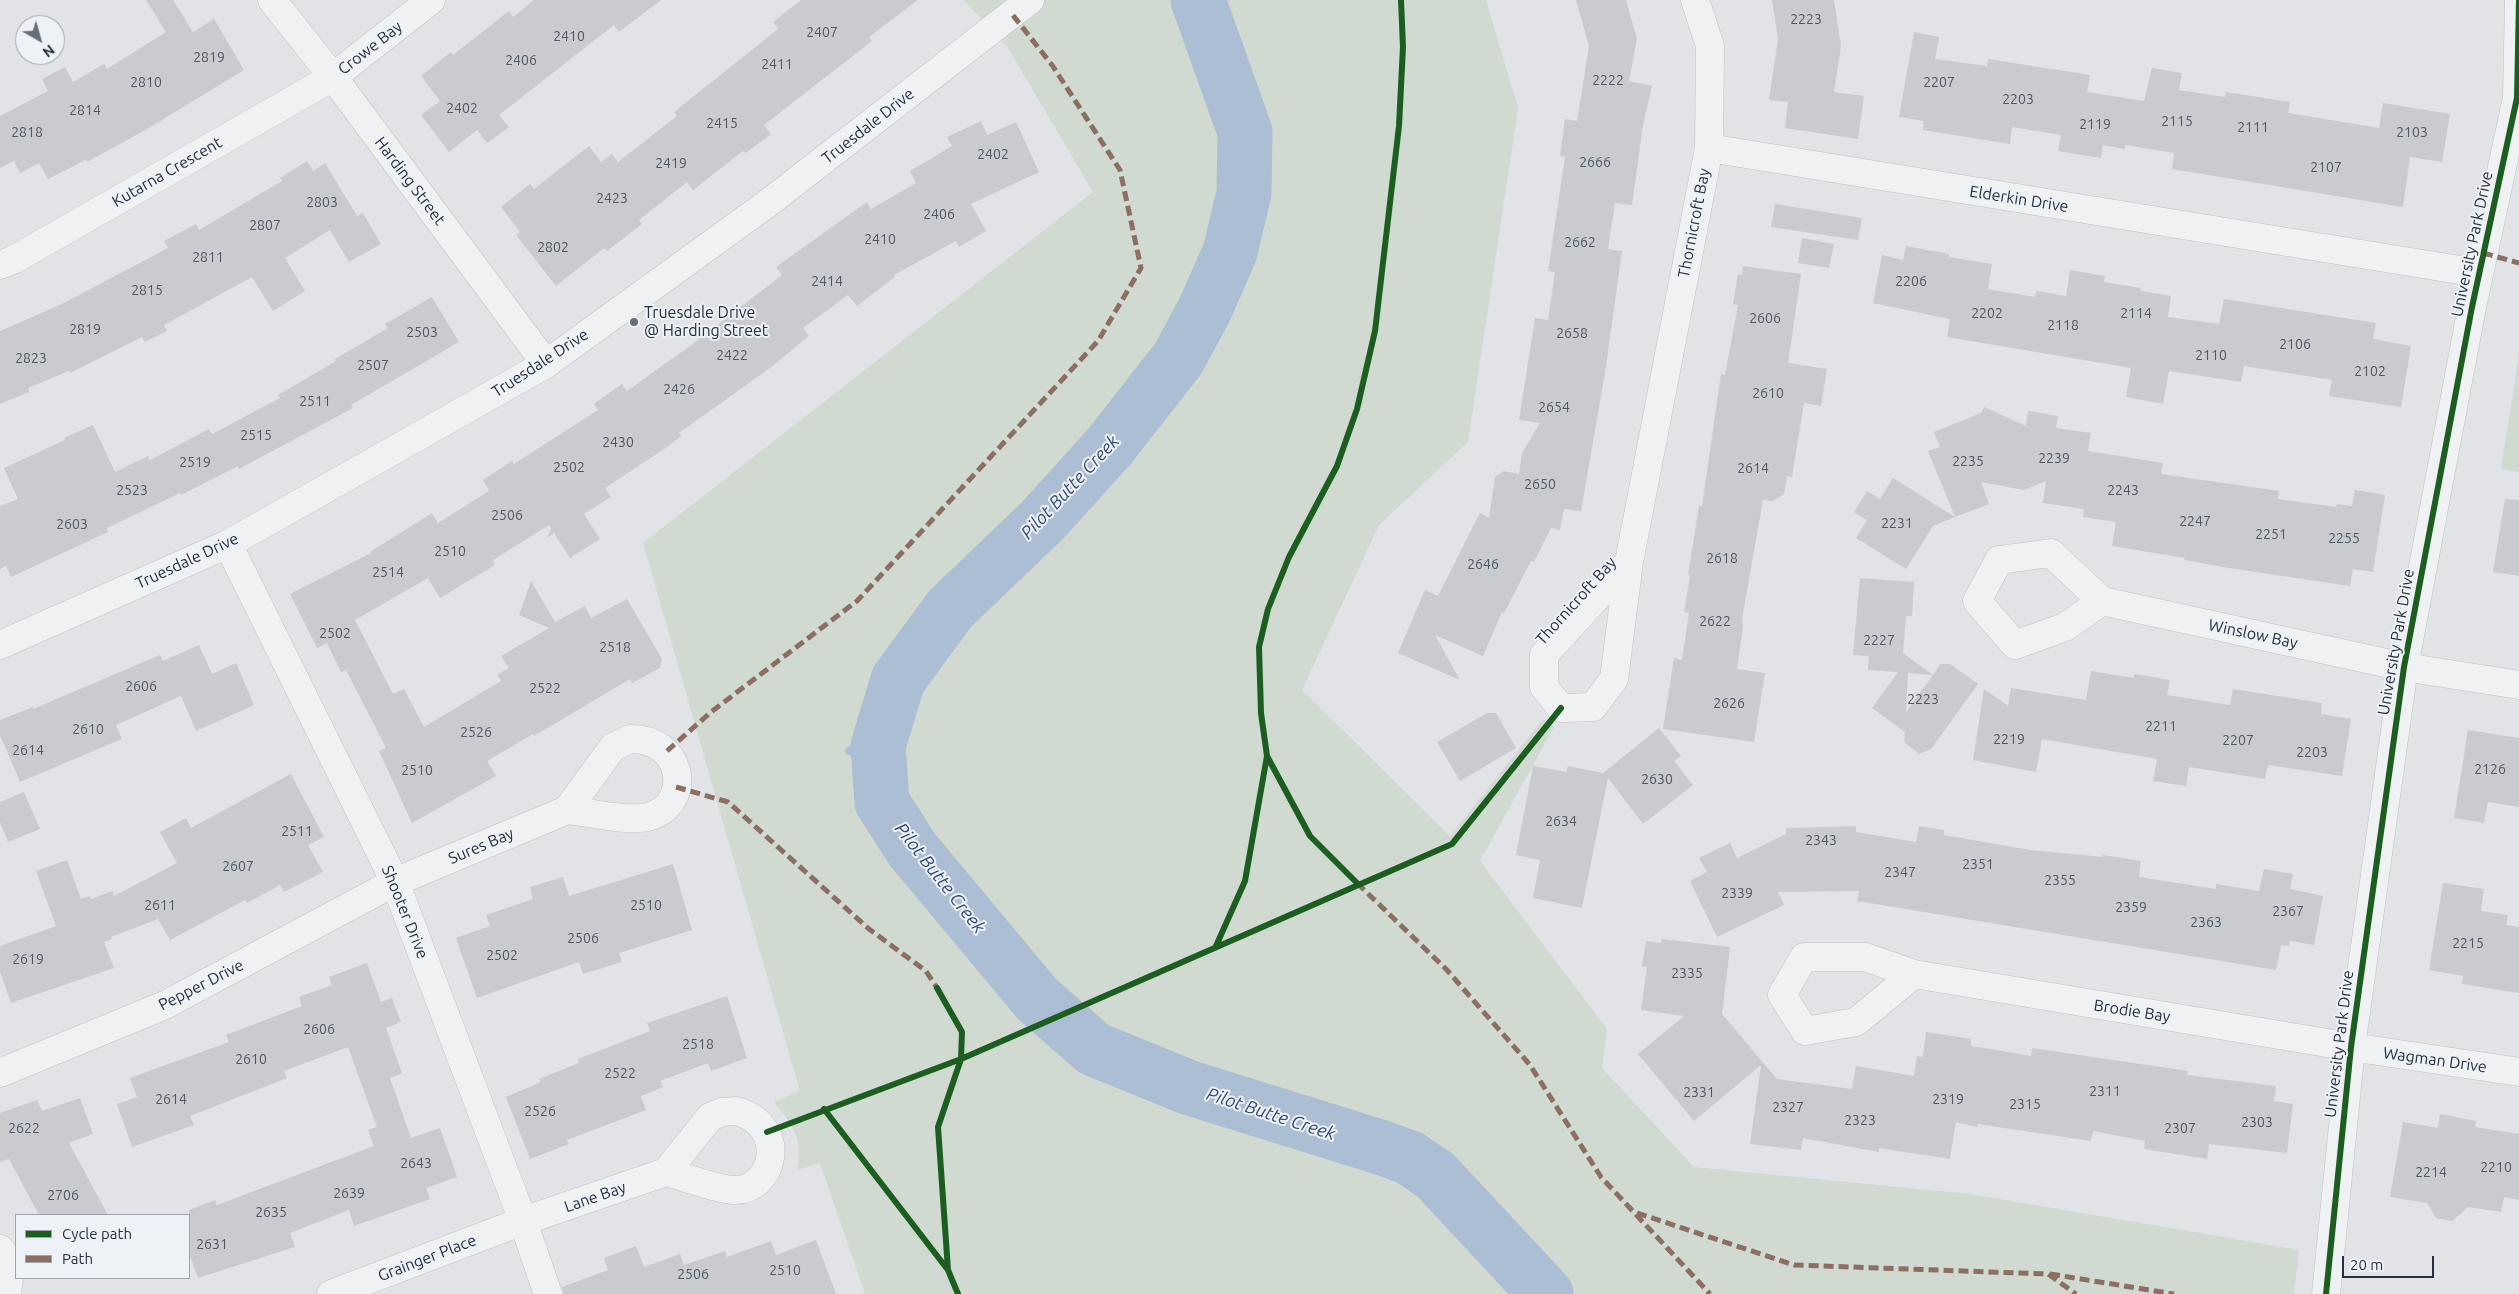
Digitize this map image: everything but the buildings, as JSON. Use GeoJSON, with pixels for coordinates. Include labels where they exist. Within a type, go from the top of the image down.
{"type":"FeatureCollection","features":[{"type":"Feature","properties":{"kind":"street","name":"Harding Street"},"geometry":{"type":"LineString","coordinates":[[272,0],[333,77],[546,364]]}},
{"type":"Feature","properties":{"kind":"street","name":"Crowe Bay"},"geometry":{"type":"LineString","coordinates":[[333,77],[431,0]]}},
{"type":"Feature","properties":{"kind":"street","name":"Truesdale Drive"},"geometry":{"type":"LineString","coordinates":[[0,645],[228,544],[546,364],[768,203],[1030,0]]}},
{"type":"Feature","properties":{"kind":"street"},"geometry":{"type":"LineString","coordinates":[[1695,0],[1710,46],[1709,148]]}},
{"type":"Feature","properties":{"kind":"street","name":"University Park Drive"},"geometry":{"type":"LineString","coordinates":[[2326,1294],[2351,1047],[2404,667],[2478,273],[2517,98],[2519,0]]}},
{"type":"Feature","properties":{"kind":"street","name":"Kutarna Crescent"},"geometry":{"type":"LineString","coordinates":[[0,265],[15,259],[333,77]]}},
{"type":"Feature","properties":{"kind":"street","name":"Elderkin Drive"},"geometry":{"type":"LineString","coordinates":[[1709,148],[2478,273]]}},
{"type":"Feature","properties":{"kind":"street","name":"Thornicroft Bay"},"geometry":{"type":"LineString","coordinates":[[1629,562],[1544,655],[1544,687],[1562,708],[1594,707],[1614,679],[1629,562],[1709,148]]}},
{"type":"Feature","properties":{"kind":"street","name":"Shooter Drive"},"geometry":{"type":"LineString","coordinates":[[228,544],[396,882],[523,1221],[548,1294]]}},
{"type":"Feature","properties":{"kind":"street","name":"Winslow Bay"},"geometry":{"type":"LineString","coordinates":[[2102,601],[2404,667],[2519,685]]}},
{"type":"Feature","properties":{"kind":"street","name":"Sures Bay"},"geometry":{"type":"LineString","coordinates":[[396,882],[567,810]]}},
{"type":"Feature","properties":{"kind":"street","name":"Pepper Drive"},"geometry":{"type":"LineString","coordinates":[[0,1073],[165,1005],[396,882]]}},
{"type":"Feature","properties":{"kind":"street","name":"Brodie Bay"},"geometry":{"type":"LineString","coordinates":[[1914,974],[2351,1047]]}},
{"type":"Feature","properties":{"kind":"street","name":"Wagman Drive"},"geometry":{"type":"LineString","coordinates":[[2351,1047],[2519,1072]]}},
{"type":"Feature","properties":{"kind":"street","name":"Lane Bay"},"geometry":{"type":"LineString","coordinates":[[523,1221],[666,1172]]}},
{"type":"Feature","properties":{"kind":"street","name":"Grainger Place"},"geometry":{"type":"LineString","coordinates":[[331,1294],[523,1221]]}},
{"type":"Feature","properties":{"kind":"street"},"geometry":{"type":"LineString","coordinates":[[0,1249],[8,1265],[10,1281],[6,1294]]}},
{"type":"Feature","properties":{"kind":"shaded area"},"geometry":{"type":"Polygon","coordinates":[[[964,0],[1486,0],[1518,108],[1468,442],[1379,525],[1302,690],[1450,836],[1543,719],[1554,727],[1480,861],[1607,1029],[1602,1068],[1694,1167],[1970,1194],[2299,1250],[2294,1294],[865,1294],[820,1163],[797,1170],[799,1159],[798,1141],[792,1126],[774,1102],[800,1091],[643,543],[1093,192],[1008,48],[964,0]]]}},
{"type":"Feature","properties":{"kind":"shaded area"},"geometry":{"type":"Polygon","coordinates":[[[2519,355],[2519,472],[2501,469],[2519,355]]]}},
{"type":"Feature","properties":{"kind":"waterway","name":"Pilot Butte Creek"},"geometry":{"type":"LineString","coordinates":[[1198,0],[1245,132],[1244,193],[1230,252],[1205,309],[1178,359],[1109,447],[1042,521],[950,609],[898,680],[878,746],[882,802],[912,849],[1037,999],[1094,1049],[1190,1088],[1410,1158],[1435,1175],[1546,1294]]}},
{"type":"Feature","properties":{"kind":"waterway"},"geometry":{"type":"LineString","coordinates":[[850,751],[870,745],[880,737]]}},
{"type":"Feature","properties":{"kind":"marked path"},"geometry":{"type":"LineString","coordinates":[[667,751],[711,712],[857,601],[1098,341],[1141,268],[1120,170],[1052,65],[1012,14]]}},
{"type":"Feature","properties":{"kind":"marked path"},"geometry":{"type":"LineString","coordinates":[[2483,253],[2519,263]]}},
{"type":"Feature","properties":{"kind":"marked path"},"geometry":{"type":"LineString","coordinates":[[676,787],[728,802],[869,929],[926,971],[939,991]]}},
{"type":"Feature","properties":{"kind":"marked path"},"geometry":{"type":"LineString","coordinates":[[1357,883],[1446,969],[1530,1065],[1601,1177],[1710,1294]]}},
{"type":"Feature","properties":{"kind":"marked path"},"geometry":{"type":"LineString","coordinates":[[1637,1213],[1794,1265],[2048,1274],[2076,1294]]}},
{"type":"Feature","properties":{"kind":"marked path"},"geometry":{"type":"LineString","coordinates":[[2050,1274],[2174,1294]]}},
{"type":"Feature","properties":{"kind":"cycle path"},"geometry":{"type":"LineString","coordinates":[[1216,946],[1245,881],[1267,756],[1261,713],[1259,647],[1268,609],[1289,557],[1337,466],[1357,409],[1375,331],[1399,126],[1403,47],[1401,0]]}},
{"type":"Feature","properties":{"kind":"cycle path"},"geometry":{"type":"LineString","coordinates":[[2326,1294],[2351,1047],[2404,667],[2472,307],[2517,98],[2519,0]]}},
{"type":"Feature","properties":{"kind":"cycle path"},"geometry":{"type":"LineString","coordinates":[[767,1132],[961,1059],[1452,844],[1561,708]]}},
{"type":"Feature","properties":{"kind":"cycle path"},"geometry":{"type":"LineString","coordinates":[[1267,756],[1310,836],[1358,884]]}},
{"type":"Feature","properties":{"kind":"cycle path"},"geometry":{"type":"LineString","coordinates":[[937,988],[962,1032],[961,1059],[938,1127],[948,1270],[958,1294]]}},
{"type":"Feature","properties":{"kind":"cycle path"},"geometry":{"type":"LineString","coordinates":[[824,1109],[948,1270]]}},
{"type":"Feature","properties":{"kind":"place","name":"Truesdale Drive @ Harding Street"},"geometry":{"type":"Point","coordinates":[634,322]}}]}
